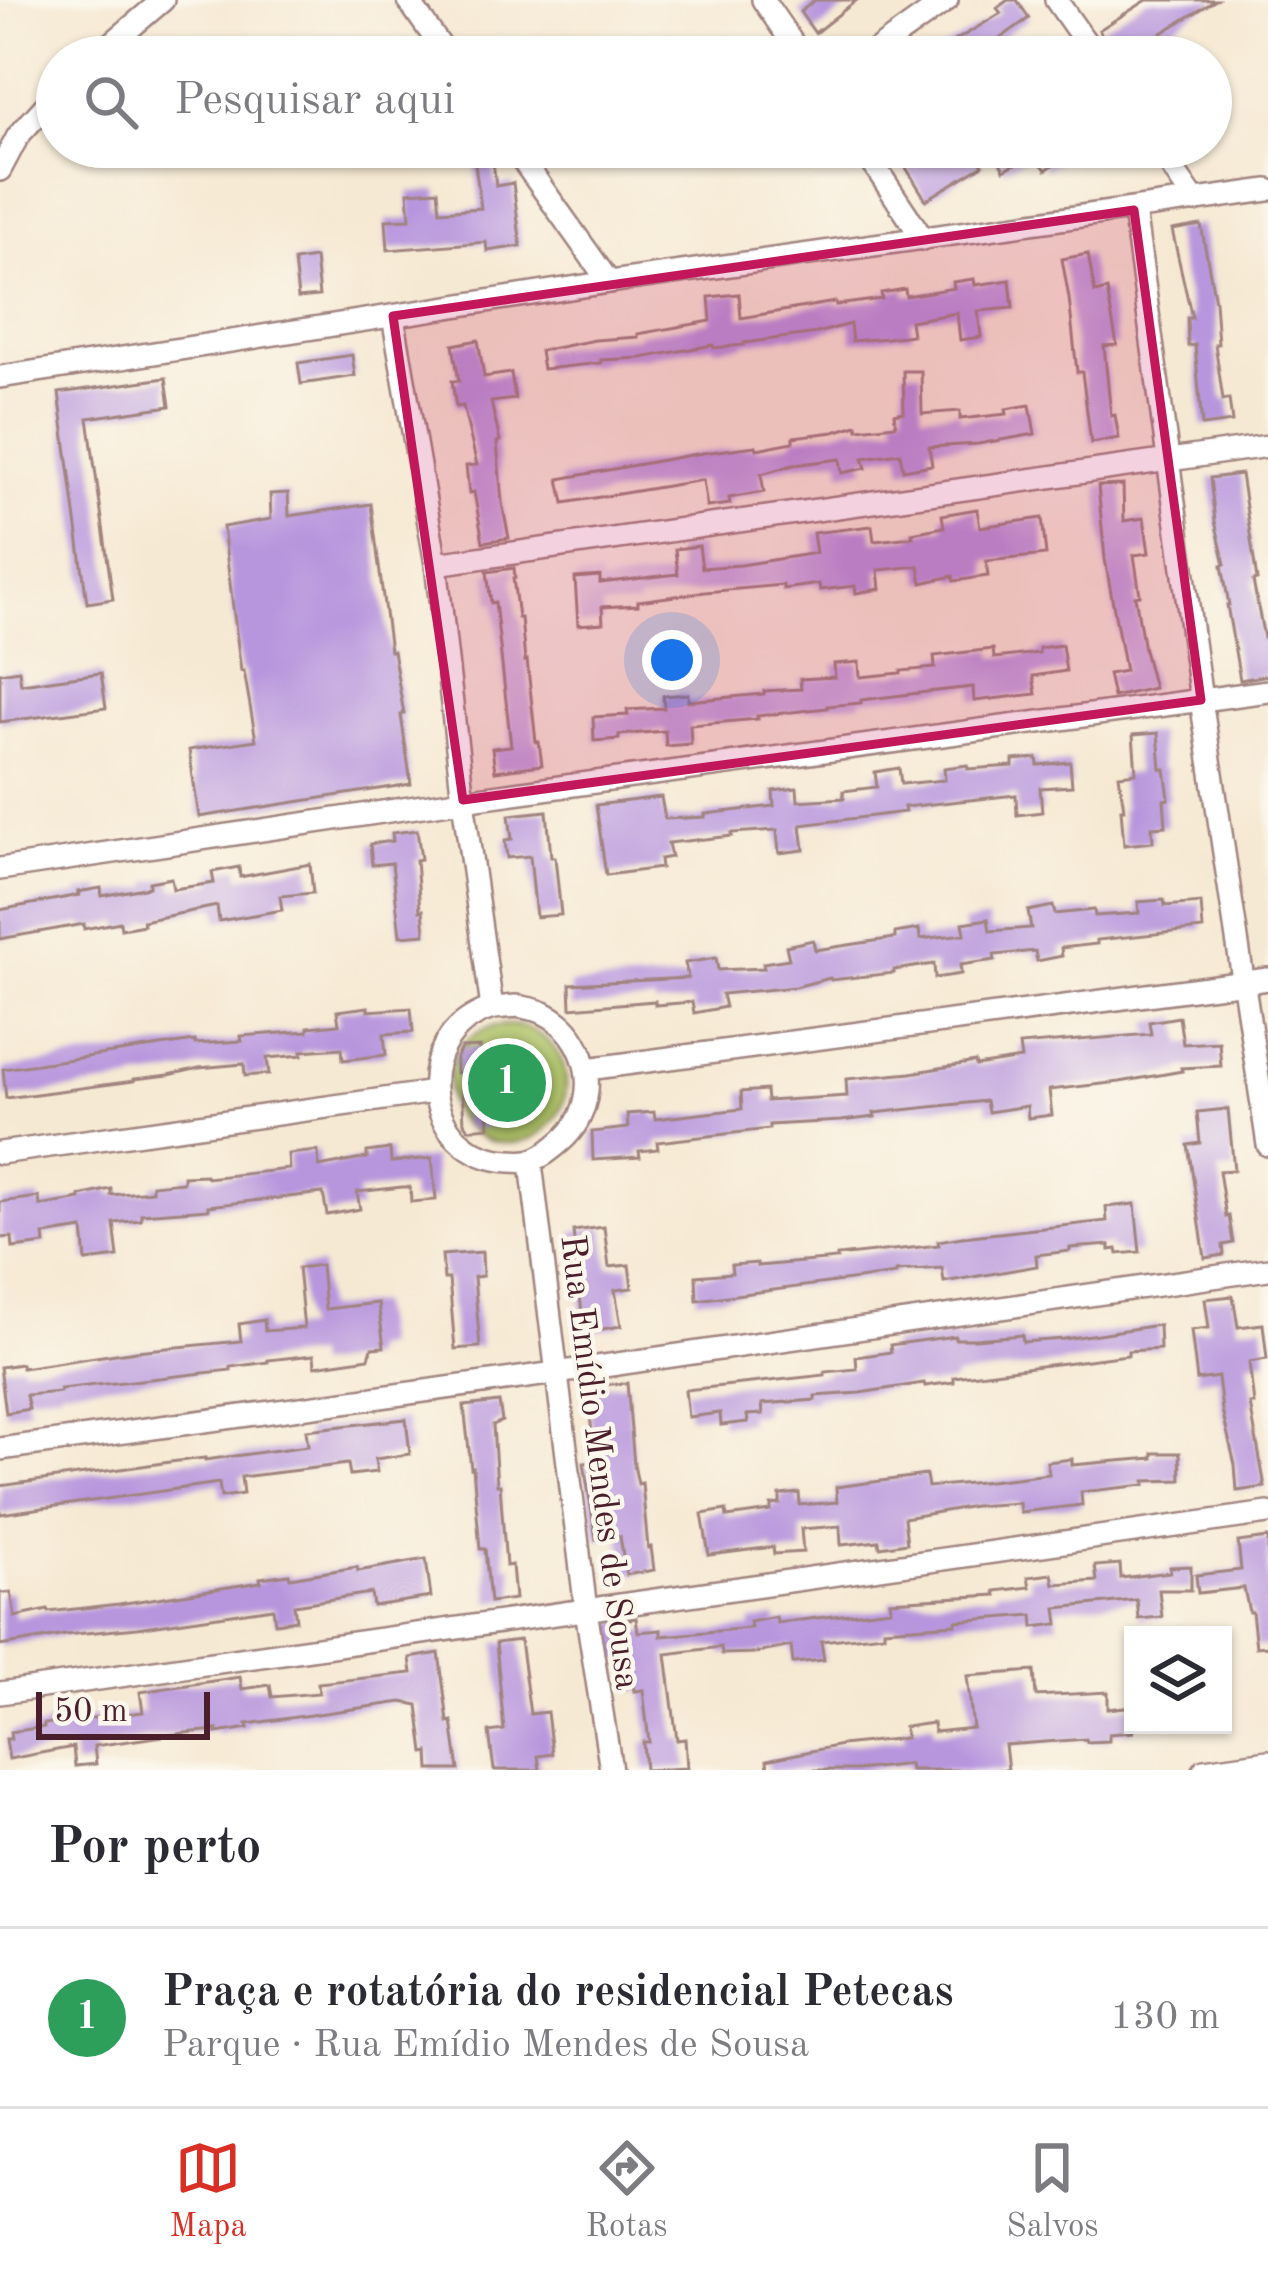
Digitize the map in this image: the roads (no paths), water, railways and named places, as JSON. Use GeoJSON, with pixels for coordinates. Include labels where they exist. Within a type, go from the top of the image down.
{"type":"FeatureCollection","features":[{"type":"Feature","properties":{"kind":"street"},"geometry":{"type":"LineString","coordinates":[[121,36],[164,0]]}},
{"type":"Feature","properties":{"kind":"street"},"geometry":{"type":"LineString","coordinates":[[408,0],[433,36]]}},
{"type":"Feature","properties":{"kind":"street"},"geometry":{"type":"LineString","coordinates":[[763,0],[788,36]]}},
{"type":"Feature","properties":{"kind":"street"},"geometry":{"type":"LineString","coordinates":[[897,36],[947,0]]}},
{"type":"Feature","properties":{"kind":"street"},"geometry":{"type":"LineString","coordinates":[[1056,0],[1081,36]]}},
{"type":"Feature","properties":{"kind":"street"},"geometry":{"type":"LineString","coordinates":[[0,170],[18,136],[36,116]]}},
{"type":"Feature","properties":{"kind":"street"},"geometry":{"type":"LineString","coordinates":[[528,168],[609,281]]}},
{"type":"Feature","properties":{"kind":"street"},"geometry":{"type":"LineString","coordinates":[[876,168],[922,239]]}},
{"type":"Feature","properties":{"kind":"street"},"geometry":{"type":"LineString","coordinates":[[1172,168],[1195,201]]}},
{"type":"Feature","properties":{"kind":"street"},"geometry":{"type":"LineString","coordinates":[[0,377],[609,281],[1268,190]]}},
{"type":"Feature","properties":{"kind":"street"},"geometry":{"type":"LineString","coordinates":[[1134,210],[1166,459],[1268,1145]]}},
{"type":"Feature","properties":{"kind":"street"},"geometry":{"type":"LineString","coordinates":[[393,316],[436,564],[492,1009]]}},
{"type":"Feature","properties":{"kind":"street"},"geometry":{"type":"LineString","coordinates":[[436,564],[1268,446]]}},
{"type":"Feature","properties":{"kind":"street"},"geometry":{"type":"LineString","coordinates":[[0,869],[464,800],[1268,691]]}},
{"type":"Feature","properties":{"kind":"street"},"geometry":{"type":"LineString","coordinates":[[587,1069],[1268,979]]}},
{"type":"Feature","properties":{"kind":"street"},"geometry":{"type":"LineString","coordinates":[[517,1006],[542,1012],[563,1026],[587,1069],[588,1094],[580,1118],[566,1138],[530,1162],[501,1161],[464,1145],[449,1130],[434,1093],[436,1065],[448,1040],[467,1020],[492,1009],[517,1006]]}},
{"type":"Feature","properties":{"kind":"street"},"geometry":{"type":"LineString","coordinates":[[0,1153],[434,1093]]}},
{"type":"Feature","properties":{"kind":"street","name":"Rua Emídio Mendes de Sousa"},"geometry":{"type":"LineString","coordinates":[[530,1162],[586,1610],[611,1770]]}},
{"type":"Feature","properties":{"kind":"street"},"geometry":{"type":"LineString","coordinates":[[0,1449],[1268,1269]]}},
{"type":"Feature","properties":{"kind":"street"},"geometry":{"type":"LineString","coordinates":[[0,1693],[1268,1513]]}},
{"type":"Feature","properties":{"kind":"street"},"geometry":{"type":"LineString","coordinates":[[1204,1770],[1268,1761]]}},
{"type":"Feature","properties":{"kind":"place","name":"Praça e rotatória do residencial Petecas"},"geometry":{"type":"Point","coordinates":[507,1083]}}]}
